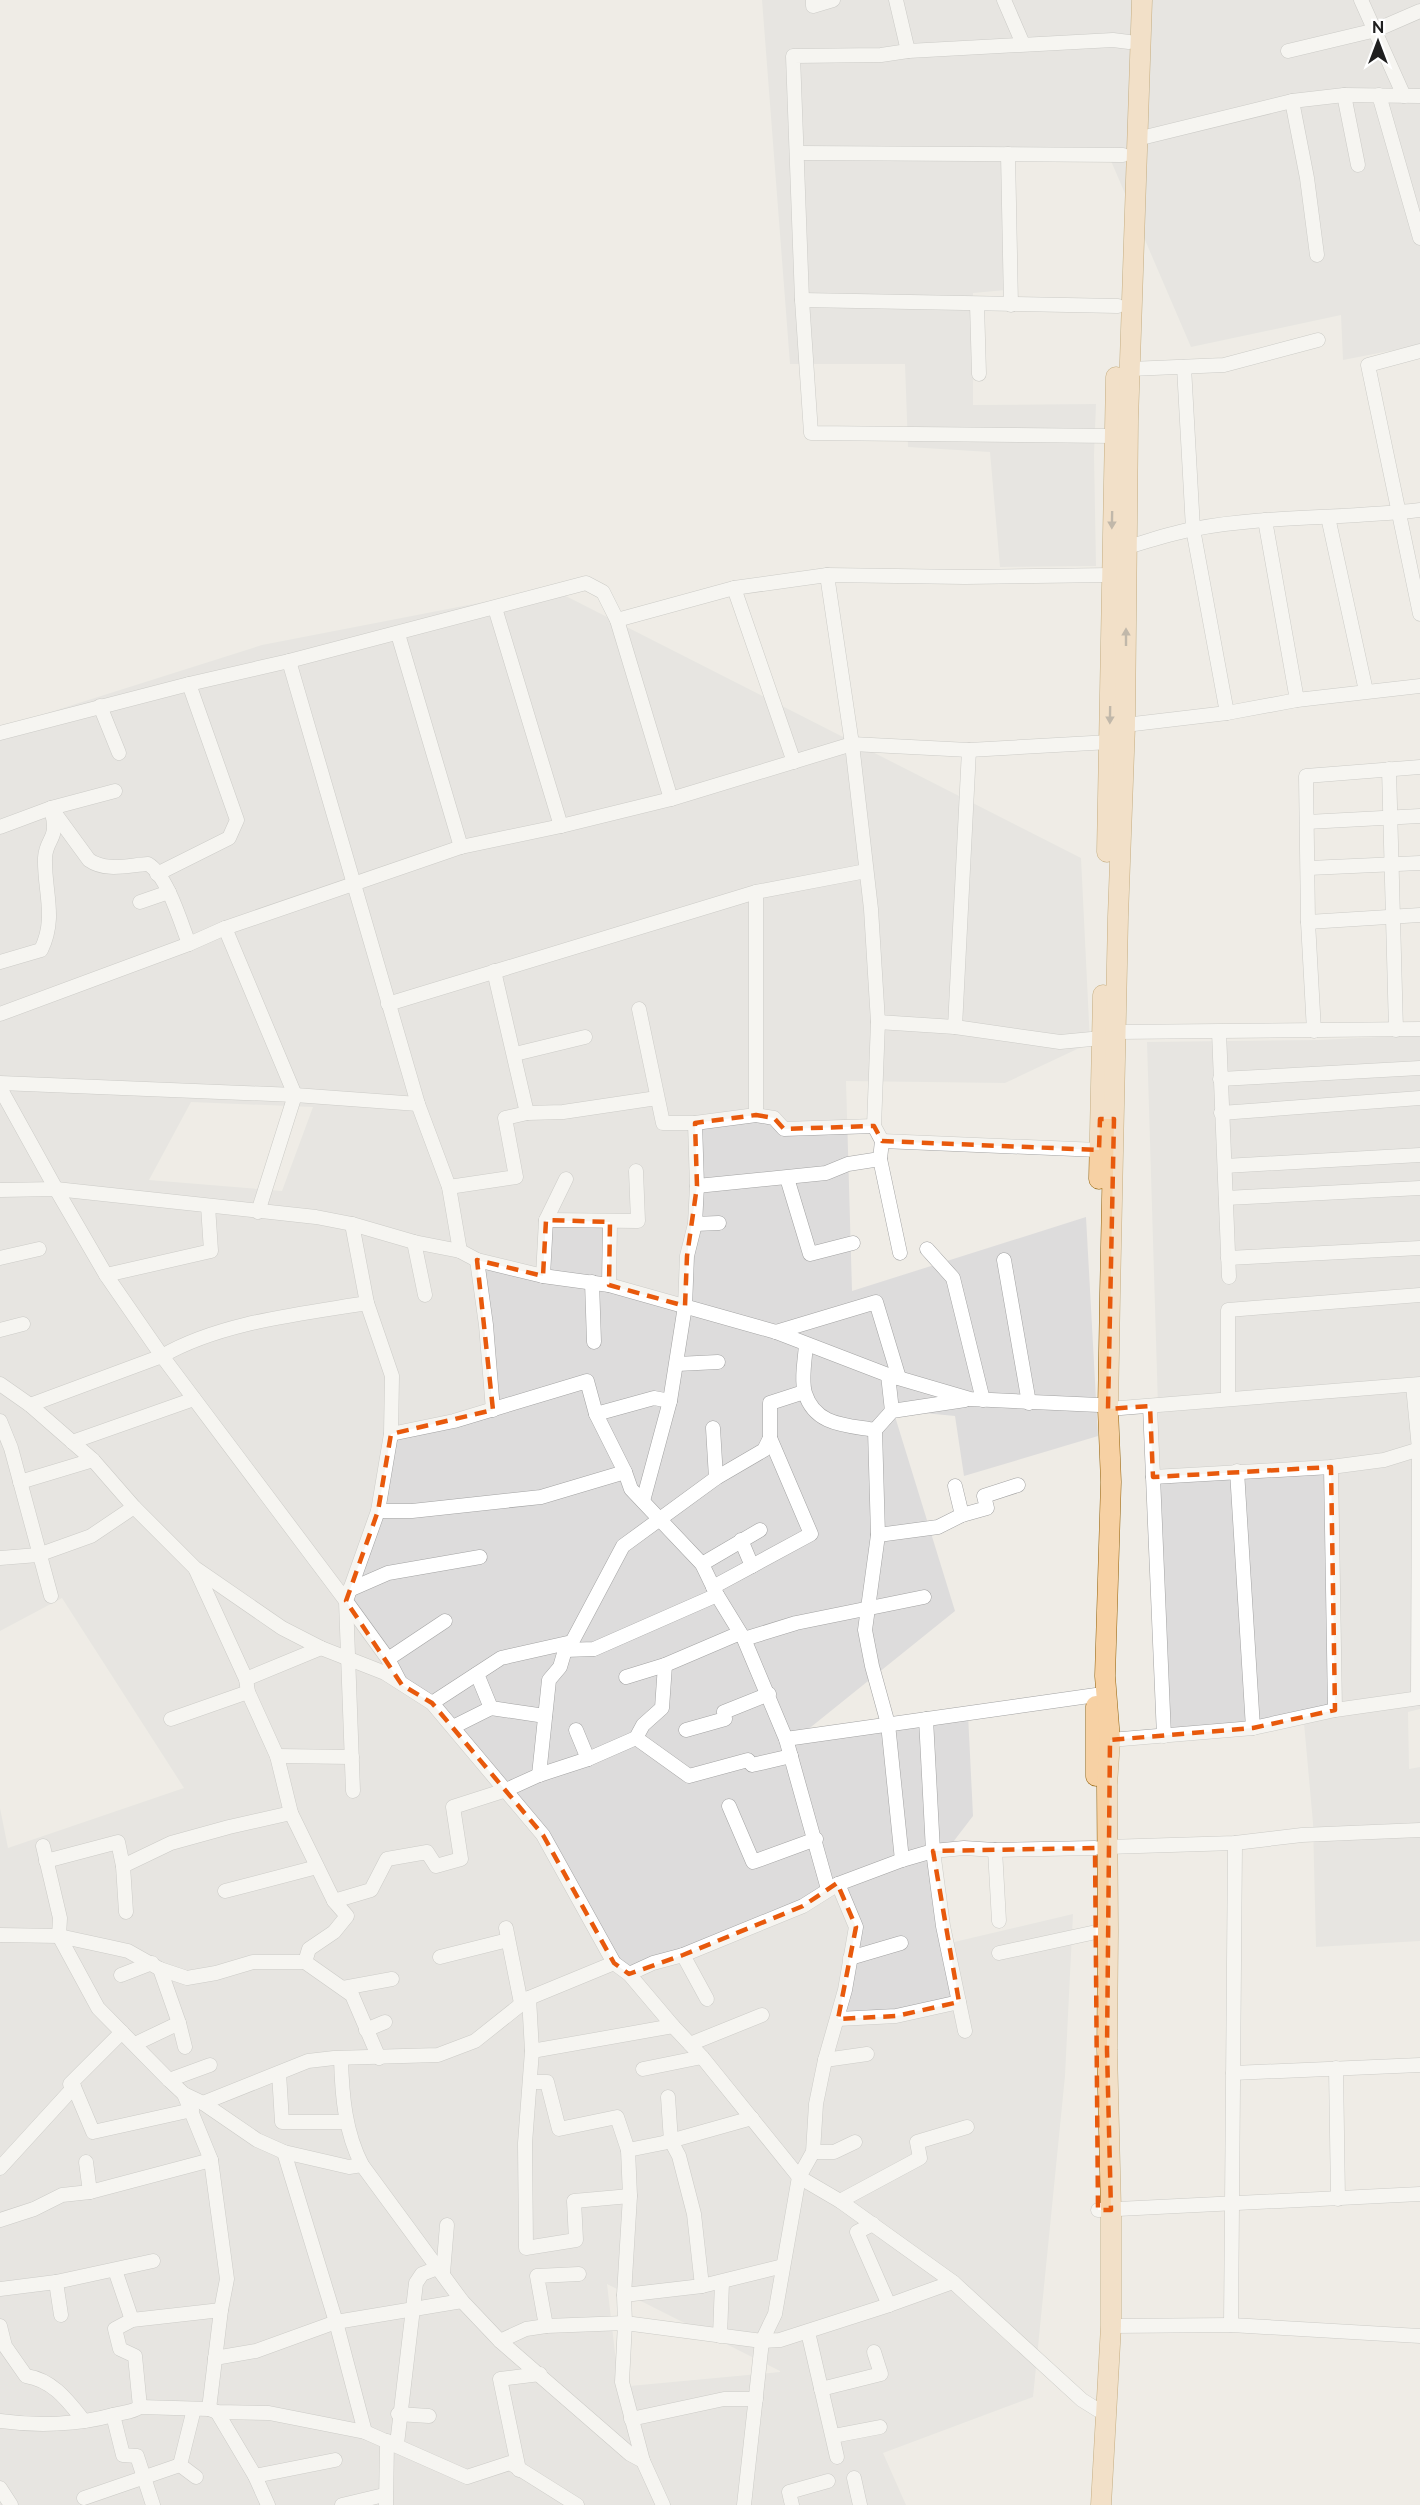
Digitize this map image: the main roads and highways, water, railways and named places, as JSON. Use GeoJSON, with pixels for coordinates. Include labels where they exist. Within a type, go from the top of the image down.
{"type":"FeatureCollection","features":[{"type":"Feature","properties":{"kind":"main road"},"geometry":{"type":"LineString","coordinates":[[1091,2505],[1098,2410],[1105,2210],[1108,1931],[1101,1847],[1096,1695],[1104,1407],[1114,436],[1129,0]]}},
{"type":"Feature","properties":{"kind":"main road"},"geometry":{"type":"LineString","coordinates":[[1109,1035],[1125,725],[1130,369],[1142,0]]}},
{"type":"Feature","properties":{"kind":"main road"},"geometry":{"type":"LineString","coordinates":[[1101,2505],[1111,2326],[1096,1932],[1110,1740],[1105,1676],[1111,1482],[1104,1407],[1099,1150],[1107,1119]]}}]}
